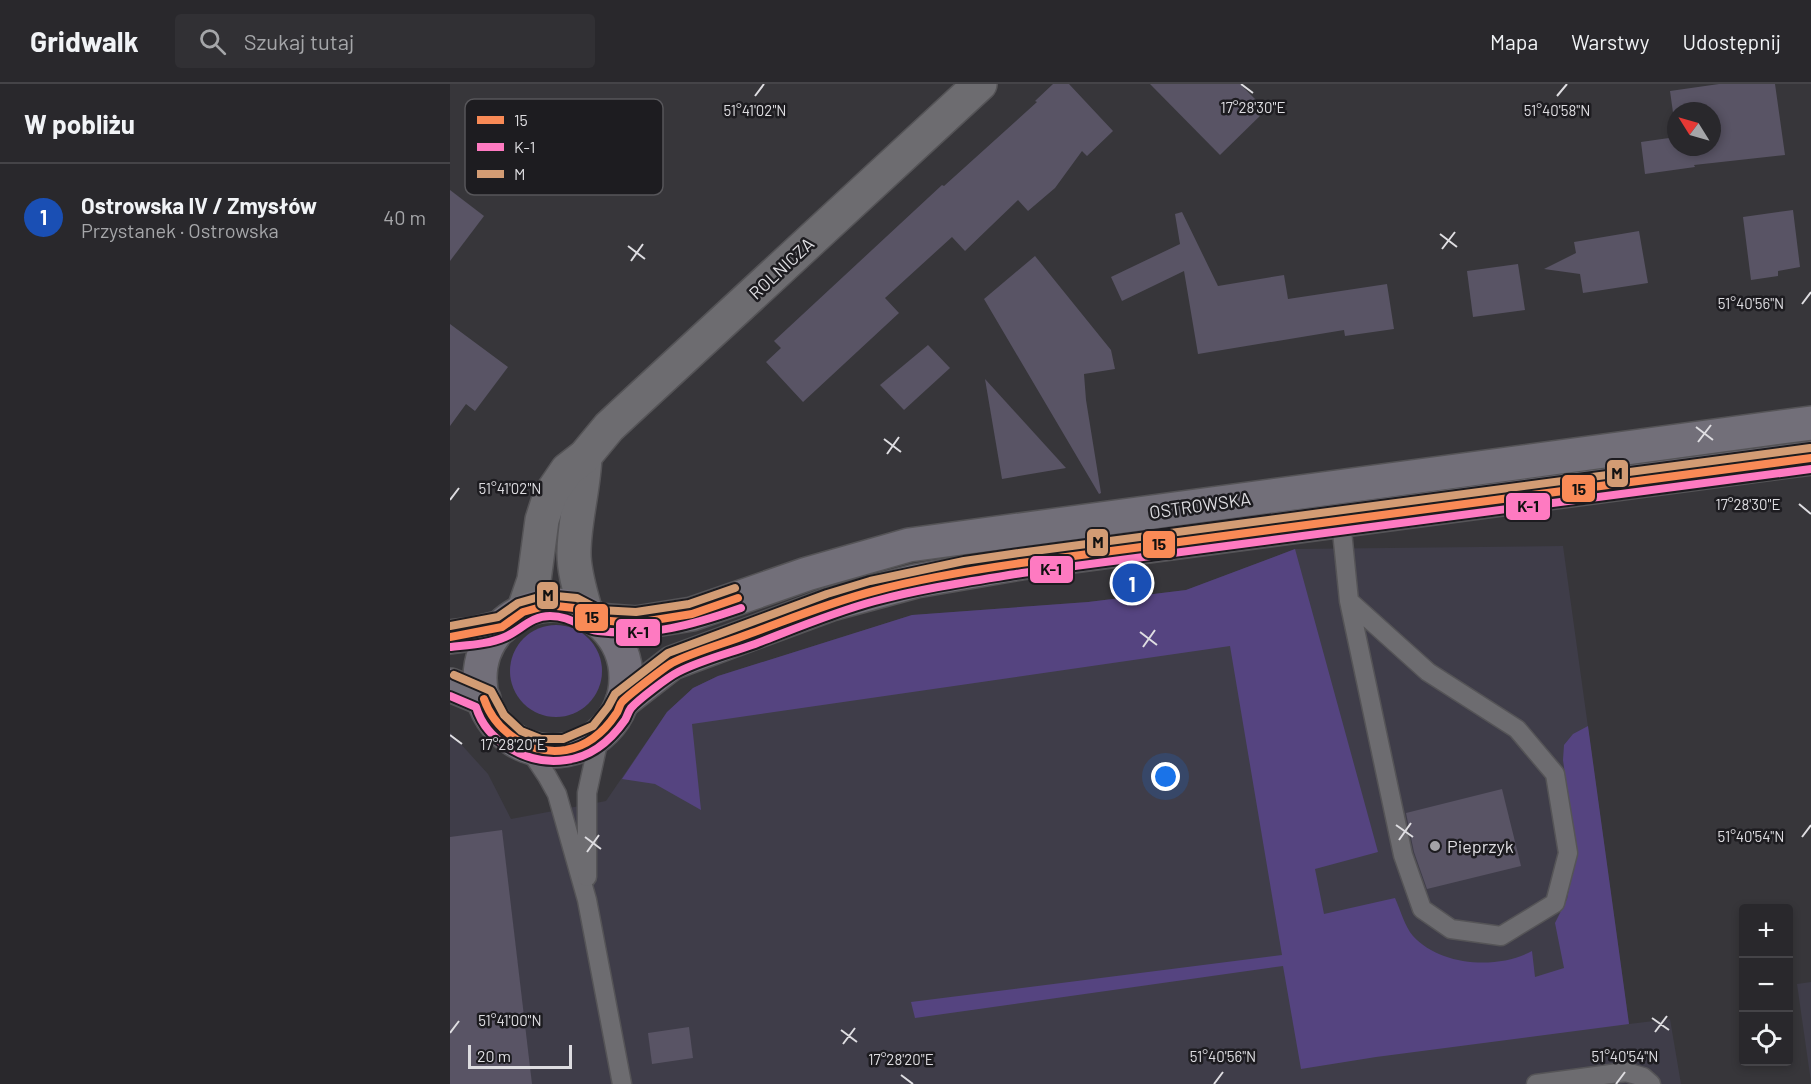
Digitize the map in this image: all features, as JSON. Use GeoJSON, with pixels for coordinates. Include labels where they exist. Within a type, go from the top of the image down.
{"type":"FeatureCollection","features":[{"type":"Feature","properties":{"kind":"main road","name":"OSTROWSKA"},"geometry":{"type":"LineString","coordinates":[[592,616],[636,623],[692,614],[807,574],[909,545],[1811,423]]}},
{"type":"Feature","properties":{"kind":"main road","name":"OSTROWSKA"},"geometry":{"type":"LineString","coordinates":[[622,702],[672,663],[873,591],[977,569],[1811,458]]}},
{"type":"Feature","properties":{"kind":"main road"},"geometry":{"type":"LineString","coordinates":[[450,637],[472,634],[548,605],[574,608],[592,616],[615,639],[625,663],[626,676],[622,702],[617,713],[600,734],[590,741],[565,750],[539,750],[527,746],[504,732],[488,711],[481,687],[483,660],[493,637],[512,619]]}},
{"type":"Feature","properties":{"kind":"main road"},"geometry":{"type":"LineString","coordinates":[[450,685],[484,699]]}},
{"type":"Feature","properties":{"kind":"street","name":"ROLNICZA"},"geometry":{"type":"LineString","coordinates":[[512,619],[534,580],[543,520],[550,495],[567,470],[585,456],[609,427],[981,84]]}},
{"type":"Feature","properties":{"kind":"street"},"geometry":{"type":"LineString","coordinates":[[585,456],[584,482],[574,552],[576,580],[592,616]]}},
{"type":"Feature","properties":{"kind":"lane"},"geometry":{"type":"LineString","coordinates":[[1341,521],[1349,601],[1403,855],[1422,909],[1451,929],[1501,936],[1555,903],[1568,853],[1555,774],[1517,729],[1428,672],[1349,601]]}},
{"type":"Feature","properties":{"kind":"lane"},"geometry":{"type":"LineString","coordinates":[[587,900],[587,793],[600,734]]}},
{"type":"Feature","properties":{"kind":"lane"},"geometry":{"type":"LineString","coordinates":[[527,746],[557,794],[587,900],[622,1084]]}},
{"type":"Feature","properties":{"kind":"lane"},"geometry":{"type":"LineString","coordinates":[[1536,1084],[1626,1072],[1643,1077],[1651,1084]]}},
{"type":"Feature","properties":{"kind":"shaded area"},"geometry":{"type":"Polygon","coordinates":[[[1563,546],[1629,1024],[1670,1019],[1681,1084],[450,1084],[450,732],[488,774],[511,819],[606,801],[667,712],[693,688],[718,676],[912,615],[1088,602],[1186,590],[1295,549],[1563,546]]]}},
{"type":"Feature","properties":{"kind":"shaded area"},"geometry":{"type":"Polygon","coordinates":[[[1295,549],[1378,852],[1315,869],[1324,914],[1395,898],[1413,936],[1438,954],[1470,962],[1487,963],[1518,957],[1532,951],[1535,977],[1564,968],[1555,923],[1567,899],[1573,866],[1572,826],[1563,760],[1564,745],[1573,734],[1588,726],[1629,1024],[1301,1069],[1283,966],[915,1018],[911,1002],[1282,955],[1230,646],[692,724],[701,810],[655,784],[622,779],[667,712],[693,688],[718,676],[912,615],[1088,602],[1186,590],[1295,549]]]}},
{"type":"Feature","properties":{"kind":"shaded area"},"geometry":{"type":"Polygon","coordinates":[[[556,625],[574,628],[589,638],[599,653],[602,671],[599,689],[589,704],[574,714],[556,717],[538,714],[523,704],[513,689],[510,671],[513,653],[523,638],[538,628],[556,625]]]}},
{"type":"Feature","properties":{"kind":"shaded area"},"geometry":{"type":"Polygon","coordinates":[[[1811,982],[1811,1082],[1797,984],[1811,982]]]}},
{"type":"Feature","properties":{"kind":"building"},"geometry":{"type":"Polygon","coordinates":[[[1053,84],[1069,84],[1113,131],[1087,156],[1082,151],[1055,188],[1028,211],[1018,200],[965,251],[952,237],[885,298],[899,313],[803,402],[766,362],[781,348],[774,341],[942,185],[944,186],[1037,102],[1035,101],[1053,84]]]}},
{"type":"Feature","properties":{"kind":"building"},"geometry":{"type":"Polygon","coordinates":[[[1150,84],[1240,84],[1266,110],[1220,155],[1150,84]]]}},
{"type":"Feature","properties":{"kind":"building"},"geometry":{"type":"Polygon","coordinates":[[[1719,84],[1775,84],[1785,155],[1694,165],[1695,167],[1645,174],[1641,142],[1667,138],[1667,156],[1721,156],[1721,102],[1672,102],[1670,91],[1719,84]]]}},
{"type":"Feature","properties":{"kind":"building"},"geometry":{"type":"Polygon","coordinates":[[[450,190],[484,216],[450,261],[450,190]]]}},
{"type":"Feature","properties":{"kind":"building"},"geometry":{"type":"Polygon","coordinates":[[[1793,210],[1800,267],[1778,271],[1778,276],[1751,280],[1743,217],[1793,210]]]}},
{"type":"Feature","properties":{"kind":"building"},"geometry":{"type":"Polygon","coordinates":[[[1182,212],[1218,286],[1284,275],[1288,299],[1387,284],[1394,329],[1345,336],[1344,330],[1198,354],[1184,271],[1122,301],[1111,277],[1180,244],[1175,214],[1182,212]]]}},
{"type":"Feature","properties":{"kind":"building"},"geometry":{"type":"Polygon","coordinates":[[[1639,231],[1648,283],[1583,293],[1580,274],[1544,269],[1576,253],[1574,242],[1639,231]]]}},
{"type":"Feature","properties":{"kind":"building"},"geometry":{"type":"Polygon","coordinates":[[[1035,256],[1111,350],[1115,369],[1084,374],[1101,493],[1099,494],[984,299],[1035,256]]]}},
{"type":"Feature","properties":{"kind":"building"},"geometry":{"type":"Polygon","coordinates":[[[1518,264],[1525,310],[1473,317],[1467,271],[1518,264]]]}},
{"type":"Feature","properties":{"kind":"building"},"geometry":{"type":"Polygon","coordinates":[[[450,324],[508,367],[475,411],[466,404],[450,426],[450,324]]]}},
{"type":"Feature","properties":{"kind":"building"},"geometry":{"type":"Polygon","coordinates":[[[928,345],[950,368],[904,410],[880,385],[928,345]]]}},
{"type":"Feature","properties":{"kind":"building"},"geometry":{"type":"Polygon","coordinates":[[[985,379],[1066,468],[1002,479],[985,379]]]}},
{"type":"Feature","properties":{"kind":"building"},"geometry":{"type":"Polygon","coordinates":[[[1502,789],[1521,866],[1427,889],[1414,852],[1406,813],[1502,789]]]}},
{"type":"Feature","properties":{"kind":"building"},"geometry":{"type":"Polygon","coordinates":[[[502,830],[532,1084],[450,1084],[450,837],[502,830]]]}},
{"type":"Feature","properties":{"kind":"building"},"geometry":{"type":"Polygon","coordinates":[[[689,1027],[693,1058],[652,1064],[648,1033],[689,1027]]]}},
{"type":"Feature","properties":{"kind":"transit line","name":"M"},"geometry":{"type":"LineString","coordinates":[[454,675],[491,691],[504,715],[521,731],[541,739],[563,739],[593,726],[615,694],[668,653],[827,594],[870,581],[964,561],[1019,553],[1810,448]]}},
{"type":"Feature","properties":{"kind":"transit line","name":"15"},"geometry":{"type":"LineString","coordinates":[[484,699],[496,721],[516,739],[540,749],[566,750],[594,737],[611,721],[625,699],[672,663],[826,605],[892,586],[1021,563],[1811,458]]}},
{"type":"Feature","properties":{"kind":"transit line","name":"K-1"},"geometry":{"type":"LineString","coordinates":[[450,696],[476,707],[490,731],[512,749],[538,759],[566,760],[584,755],[607,741],[635,704],[678,672],[829,615],[893,596],[1022,573],[1811,469]]}},
{"type":"Feature","properties":{"kind":"transit line","name":"M"},"geometry":{"type":"LineString","coordinates":[[450,626],[498,617],[518,603],[546,595],[577,598],[600,610],[636,612],[689,604],[735,588]]}},
{"type":"Feature","properties":{"kind":"transit line","name":"15"},"geometry":{"type":"LineString","coordinates":[[450,637],[502,627],[523,612],[548,605],[574,608],[597,620],[636,623],[692,614],[738,598]]}},
{"type":"Feature","properties":{"kind":"transit line","name":"K-1"},"geometry":{"type":"LineString","coordinates":[[451,647],[499,639],[537,618],[550,616],[564,618],[598,631],[636,632],[671,628],[741,608]]}},
{"type":"Feature","properties":{"kind":"place","name":"Ostrowska IV / Zmysłów"},"geometry":{"type":"Point","coordinates":[1132,583]}},
{"type":"Feature","properties":{"kind":"place","name":"Pieprzyk"},"geometry":{"type":"Point","coordinates":[1435,846]}}]}
